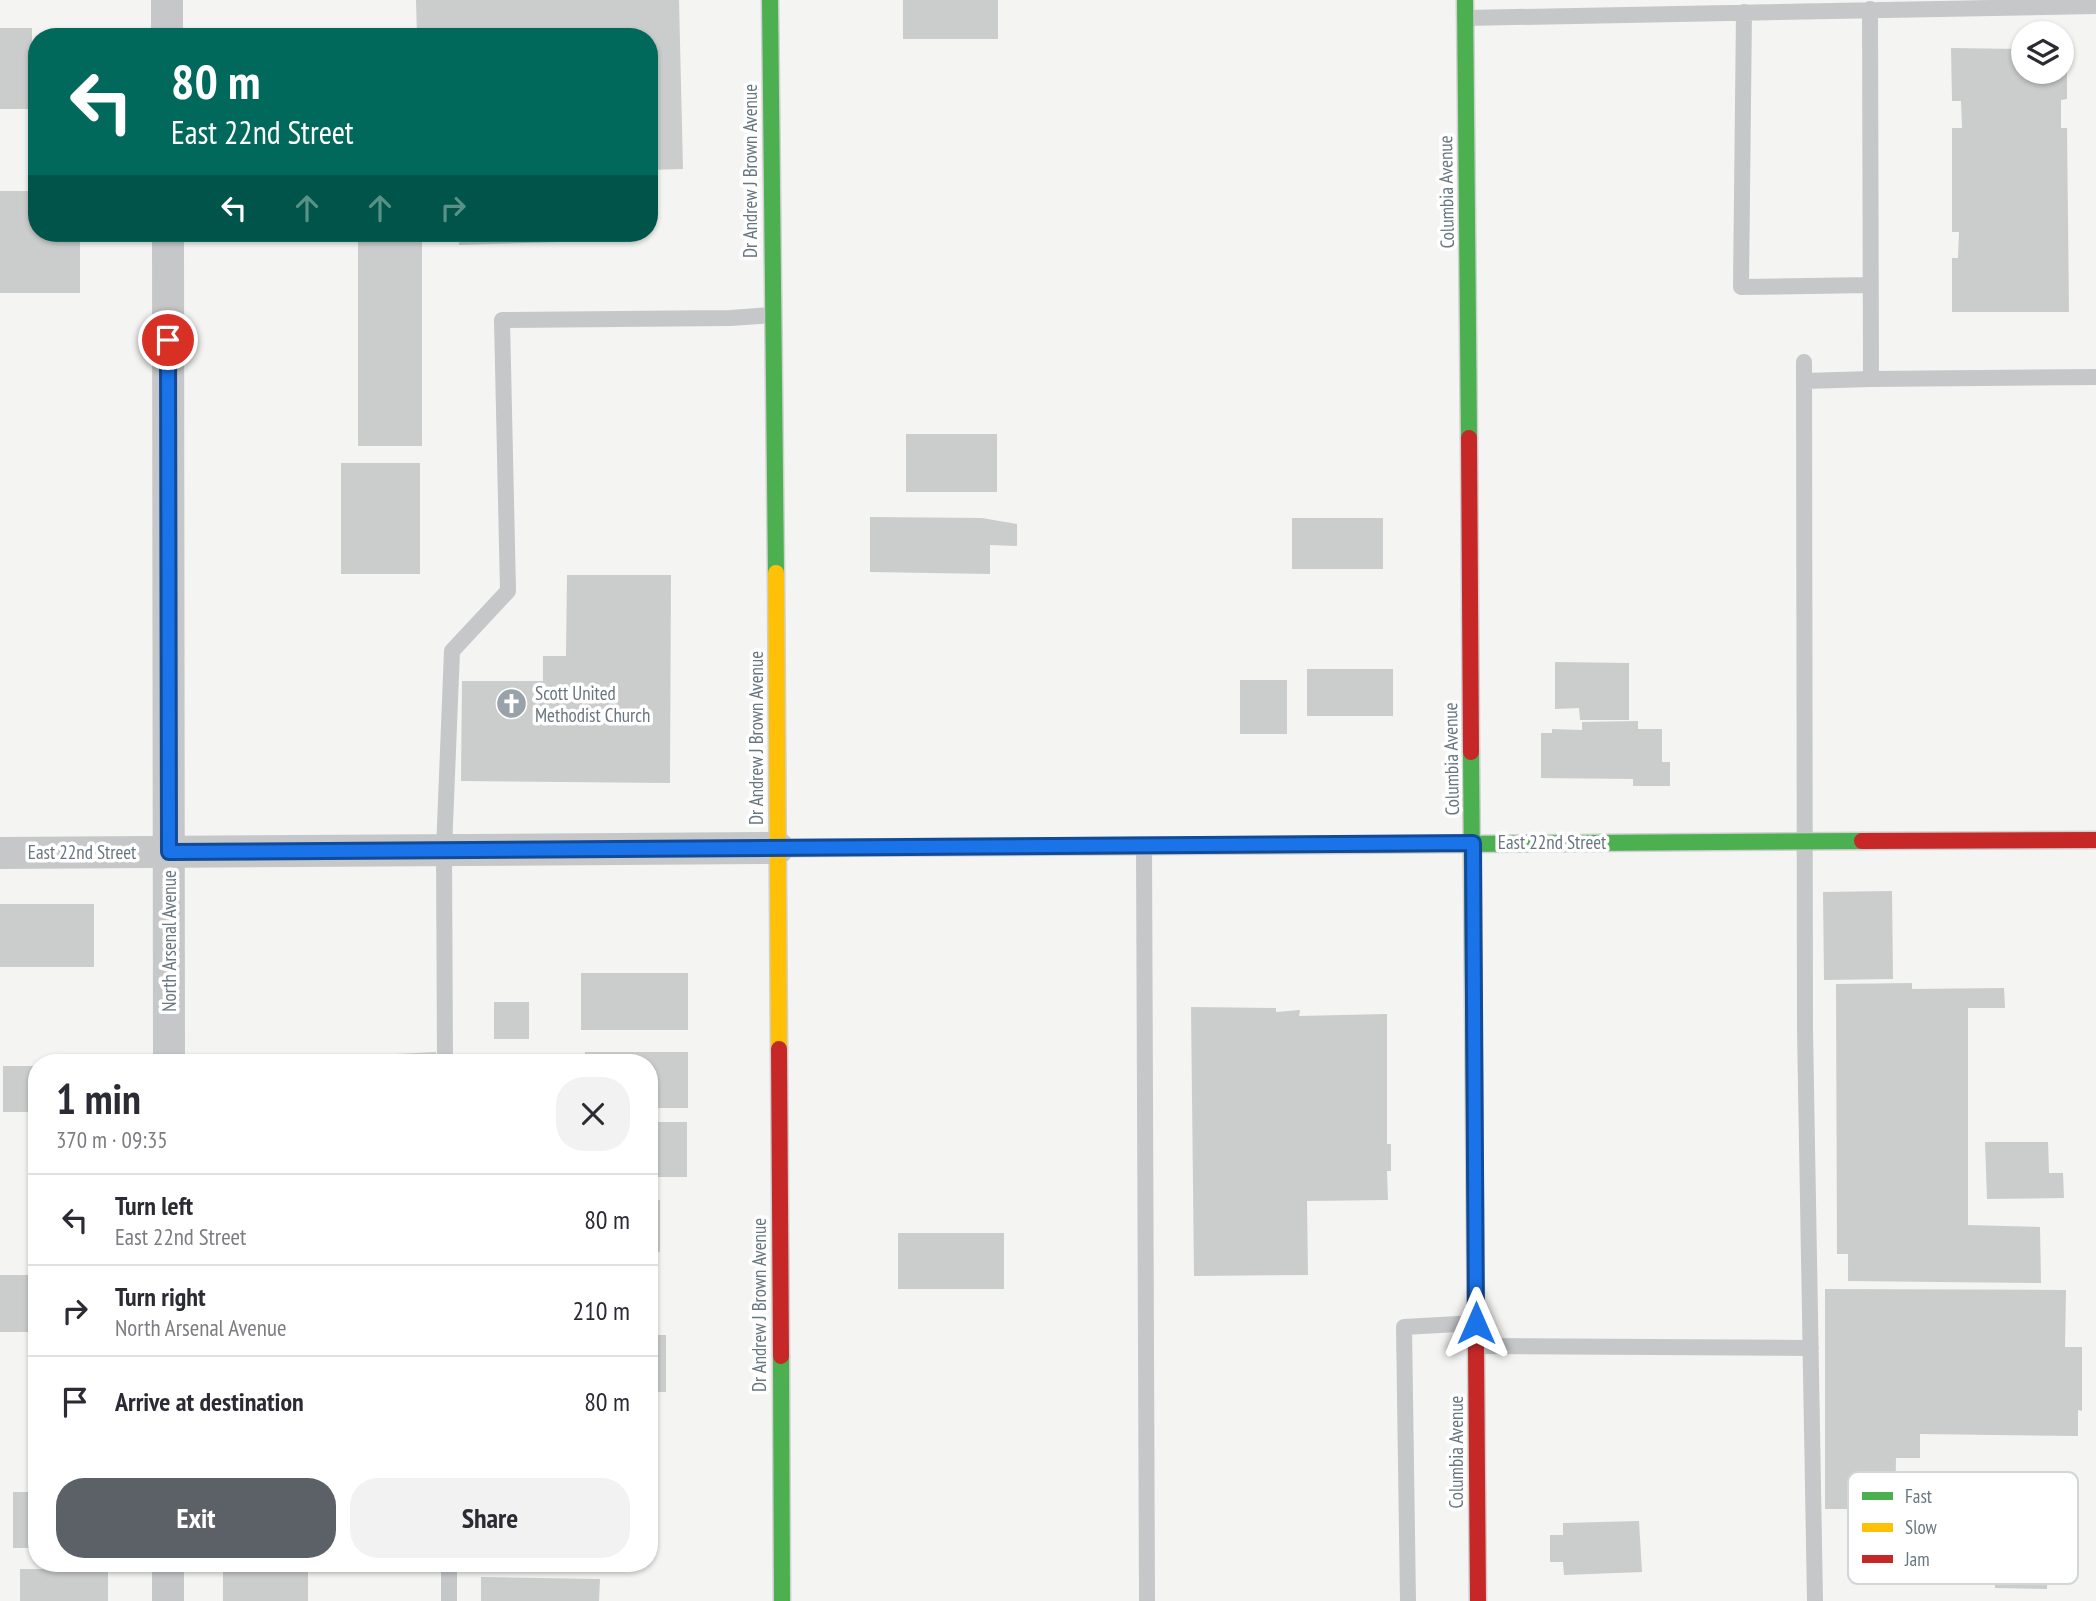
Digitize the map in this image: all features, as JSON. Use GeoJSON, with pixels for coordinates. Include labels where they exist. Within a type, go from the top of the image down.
{"type":"FeatureCollection","features":[{"type":"Feature","properties":{"kind":"main road","name":"Dr Andrew J Brown Avenue"},"geometry":{"type":"LineString","coordinates":[[770,0],[782,1601]]}},
{"type":"Feature","properties":{"kind":"main road","name":"Columbia Avenue"},"geometry":{"type":"LineString","coordinates":[[1465,0],[1478,1601]]}},
{"type":"Feature","properties":{"kind":"main road","name":"East 22nd Street"},"geometry":{"type":"LineString","coordinates":[[778,848],[2096,840]]}},
{"type":"Feature","properties":{"kind":"street"},"geometry":{"type":"LineString","coordinates":[[167,0],[167,28]]}},
{"type":"Feature","properties":{"kind":"street","name":"North Arsenal Avenue"},"geometry":{"type":"LineString","coordinates":[[168,242],[169,1054]]}},
{"type":"Feature","properties":{"kind":"street","name":"East 22nd Street"},"geometry":{"type":"LineString","coordinates":[[0,853],[778,848]]}},
{"type":"Feature","properties":{"kind":"street"},"geometry":{"type":"LineString","coordinates":[[168,1572],[168,1601]]}},
{"type":"Feature","properties":{"kind":"lane"},"geometry":{"type":"LineString","coordinates":[[1465,18],[2096,6]]}},
{"type":"Feature","properties":{"kind":"lane"},"geometry":{"type":"LineString","coordinates":[[1870,9],[1871,379]]}},
{"type":"Feature","properties":{"kind":"lane"},"geometry":{"type":"LineString","coordinates":[[1744,12],[1741,286],[1870,285]]}},
{"type":"Feature","properties":{"kind":"lane"},"geometry":{"type":"LineString","coordinates":[[445,1054],[444,850],[452,652],[508,591],[502,320],[730,318],[773,315]]}},
{"type":"Feature","properties":{"kind":"lane"},"geometry":{"type":"LineString","coordinates":[[1804,362],[1805,1029],[1815,1601]]}},
{"type":"Feature","properties":{"kind":"lane"},"geometry":{"type":"LineString","coordinates":[[1804,381],[2096,377]]}},
{"type":"Feature","properties":{"kind":"lane"},"geometry":{"type":"LineString","coordinates":[[1144,845],[1147,1601]]}},
{"type":"Feature","properties":{"kind":"lane"},"geometry":{"type":"LineString","coordinates":[[1408,1601],[1404,1327],[1476,1323]]}},
{"type":"Feature","properties":{"kind":"lane"},"geometry":{"type":"LineString","coordinates":[[1476,1346],[1811,1348]]}},
{"type":"Feature","properties":{"kind":"lane"},"geometry":{"type":"LineString","coordinates":[[449,1572],[449,1601]]}},
{"type":"Feature","properties":{"kind":"building"},"geometry":{"type":"Polygon","coordinates":[[[416,0],[679,0],[683,169],[658,170],[658,28],[417,28],[416,0]]]}},
{"type":"Feature","properties":{"kind":"building"},"geometry":{"type":"Polygon","coordinates":[[[903,0],[998,0],[998,39],[903,39],[903,0]]]}},
{"type":"Feature","properties":{"kind":"building"},"geometry":{"type":"Polygon","coordinates":[[[0,28],[28,28],[28,109],[0,109],[0,28]]]}},
{"type":"Feature","properties":{"kind":"building"},"geometry":{"type":"Polygon","coordinates":[[[1951,48],[2011,49],[2011,84],[2067,84],[2067,99],[2061,100],[2061,128],[2067,128],[2069,312],[1952,312],[1952,258],[1958,258],[1959,232],[1952,232],[1952,128],[1962,128],[1961,101],[1952,101],[1951,48]]]}},
{"type":"Feature","properties":{"kind":"building"},"geometry":{"type":"Polygon","coordinates":[[[0,191],[28,191],[28,242],[80,242],[80,293],[0,293],[0,191]]]}},
{"type":"Feature","properties":{"kind":"building"},"geometry":{"type":"Polygon","coordinates":[[[358,242],[422,242],[422,446],[358,446],[358,242]]]}},
{"type":"Feature","properties":{"kind":"building"},"geometry":{"type":"Polygon","coordinates":[[[459,242],[560,242],[459,245],[459,242]]]}},
{"type":"Feature","properties":{"kind":"building"},"geometry":{"type":"Polygon","coordinates":[[[906,434],[997,434],[997,492],[906,492],[906,434]]]}},
{"type":"Feature","properties":{"kind":"building"},"geometry":{"type":"Polygon","coordinates":[[[341,463],[420,463],[420,574],[341,574],[341,463]]]}},
{"type":"Feature","properties":{"kind":"building"},"geometry":{"type":"Polygon","coordinates":[[[870,517],[982,518],[1017,524],[1017,546],[990,545],[990,574],[870,572],[870,517]]]}},
{"type":"Feature","properties":{"kind":"building"},"geometry":{"type":"Polygon","coordinates":[[[1292,518],[1383,518],[1383,569],[1292,569],[1292,518]]]}},
{"type":"Feature","properties":{"kind":"building"},"geometry":{"type":"Polygon","coordinates":[[[567,575],[671,575],[670,783],[461,781],[462,681],[543,681],[543,656],[566,656],[567,575]]]}},
{"type":"Feature","properties":{"kind":"building"},"geometry":{"type":"Polygon","coordinates":[[[1555,662],[1629,663],[1629,720],[1580,720],[1579,708],[1555,709],[1555,662]]]}},
{"type":"Feature","properties":{"kind":"building"},"geometry":{"type":"Polygon","coordinates":[[[1307,669],[1393,669],[1393,716],[1307,716],[1307,669]]]}},
{"type":"Feature","properties":{"kind":"building"},"geometry":{"type":"Polygon","coordinates":[[[1240,680],[1287,680],[1287,734],[1240,734],[1240,680]]]}},
{"type":"Feature","properties":{"kind":"building"},"geometry":{"type":"Polygon","coordinates":[[[1638,721],[1638,729],[1662,729],[1662,762],[1670,762],[1670,786],[1633,786],[1633,779],[1541,778],[1541,733],[1552,733],[1552,729],[1582,730],[1582,722],[1638,721]]]}},
{"type":"Feature","properties":{"kind":"building"},"geometry":{"type":"Polygon","coordinates":[[[1892,891],[1893,979],[1824,980],[1823,892],[1892,891]]]}},
{"type":"Feature","properties":{"kind":"building"},"geometry":{"type":"Polygon","coordinates":[[[0,904],[94,904],[94,967],[0,967],[0,904]]]}},
{"type":"Feature","properties":{"kind":"building"},"geometry":{"type":"Polygon","coordinates":[[[581,973],[688,973],[688,1030],[581,1030],[581,973]]]}},
{"type":"Feature","properties":{"kind":"building"},"geometry":{"type":"Polygon","coordinates":[[[1912,983],[1912,989],[2004,988],[2005,1008],[1968,1008],[1968,1225],[2040,1227],[2041,1283],[1848,1281],[1848,1254],[1837,1254],[1836,984],[1912,983]]]}},
{"type":"Feature","properties":{"kind":"building"},"geometry":{"type":"Polygon","coordinates":[[[494,1002],[529,1002],[529,1039],[494,1039],[494,1002]]]}},
{"type":"Feature","properties":{"kind":"building"},"geometry":{"type":"Polygon","coordinates":[[[1191,1007],[1276,1008],[1276,1012],[1300,1010],[1299,1016],[1387,1014],[1387,1144],[1391,1144],[1391,1171],[1387,1171],[1388,1200],[1307,1201],[1308,1275],[1194,1276],[1191,1007]]]}},
{"type":"Feature","properties":{"kind":"building"},"geometry":{"type":"Polygon","coordinates":[[[436,1052],[436,1054],[395,1054],[436,1052]]]}},
{"type":"Feature","properties":{"kind":"building"},"geometry":{"type":"Polygon","coordinates":[[[688,1052],[688,1108],[658,1108],[658,1054],[585,1054],[688,1052]]]}},
{"type":"Feature","properties":{"kind":"building"},"geometry":{"type":"Polygon","coordinates":[[[3,1066],[28,1066],[28,1112],[3,1112],[3,1066]]]}},
{"type":"Feature","properties":{"kind":"building"},"geometry":{"type":"Polygon","coordinates":[[[658,1122],[687,1122],[687,1177],[658,1177],[658,1122]]]}},
{"type":"Feature","properties":{"kind":"building"},"geometry":{"type":"Polygon","coordinates":[[[1985,1142],[2048,1142],[2049,1173],[2063,1173],[2064,1198],[1987,1199],[1985,1142]]]}},
{"type":"Feature","properties":{"kind":"building"},"geometry":{"type":"Polygon","coordinates":[[[658,1200],[660,1200],[658,1252],[658,1200]]]}},
{"type":"Feature","properties":{"kind":"building"},"geometry":{"type":"Polygon","coordinates":[[[898,1233],[1004,1233],[1004,1289],[898,1289],[898,1233]]]}},
{"type":"Feature","properties":{"kind":"building"},"geometry":{"type":"Polygon","coordinates":[[[0,1275],[28,1275],[28,1332],[0,1332],[0,1275]]]}},
{"type":"Feature","properties":{"kind":"building"},"geometry":{"type":"Polygon","coordinates":[[[1825,1289],[2066,1290],[2065,1347],[2082,1347],[2082,1411],[2078,1410],[2078,1436],[1920,1434],[1920,1458],[1896,1458],[1896,1472],[1848,1472],[1848,1509],[1825,1509],[1825,1289]]]}},
{"type":"Feature","properties":{"kind":"building"},"geometry":{"type":"Polygon","coordinates":[[[658,1335],[666,1335],[666,1392],[658,1392],[658,1335]]]}},
{"type":"Feature","properties":{"kind":"building"},"geometry":{"type":"Polygon","coordinates":[[[13,1492],[28,1492],[28,1548],[13,1548],[13,1492]]]}},
{"type":"Feature","properties":{"kind":"building"},"geometry":{"type":"Polygon","coordinates":[[[1639,1521],[1642,1572],[1564,1575],[1563,1562],[1550,1562],[1550,1535],[1563,1535],[1563,1523],[1639,1521]]]}},
{"type":"Feature","properties":{"kind":"building"},"geometry":{"type":"Polygon","coordinates":[[[20,1569],[28,1569],[28,1572],[108,1572],[108,1601],[20,1601],[20,1569]]]}},
{"type":"Feature","properties":{"kind":"building"},"geometry":{"type":"Polygon","coordinates":[[[223,1572],[308,1572],[308,1601],[223,1601],[223,1572]]]}},
{"type":"Feature","properties":{"kind":"building"},"geometry":{"type":"Polygon","coordinates":[[[481,1577],[600,1579],[599,1601],[481,1601],[481,1577]]]}},
{"type":"Feature","properties":{"kind":"building"},"geometry":{"type":"Polygon","coordinates":[[[1987,1584],[2047,1584],[2047,1589],[1995,1588],[1995,1585],[1987,1584]]]}},
{"type":"Feature","properties":{"kind":"traffic: fast"},"geometry":{"type":"LineString","coordinates":[[770,0],[776,573]]}},
{"type":"Feature","properties":{"kind":"traffic: fast"},"geometry":{"type":"LineString","coordinates":[[1465,0],[1469,438]]}},
{"type":"Feature","properties":{"kind":"traffic: fast"},"geometry":{"type":"LineString","coordinates":[[1471,752],[1476,1347]]}},
{"type":"Feature","properties":{"kind":"traffic: fast"},"geometry":{"type":"LineString","coordinates":[[1318,845],[1862,841]]}},
{"type":"Feature","properties":{"kind":"traffic: fast"},"geometry":{"type":"LineString","coordinates":[[781,1356],[782,1601]]}},
{"type":"Feature","properties":{"kind":"traffic: slow"},"geometry":{"type":"LineString","coordinates":[[776,573],[779,1049]]}},
{"type":"Feature","properties":{"kind":"traffic: slow"},"geometry":{"type":"LineString","coordinates":[[778,848],[1318,845]]}},
{"type":"Feature","properties":{"kind":"traffic: jam"},"geometry":{"type":"LineString","coordinates":[[1469,438],[1471,752]]}},
{"type":"Feature","properties":{"kind":"traffic: jam"},"geometry":{"type":"LineString","coordinates":[[1862,841],[2096,840]]}},
{"type":"Feature","properties":{"kind":"traffic: jam"},"geometry":{"type":"LineString","coordinates":[[779,1049],[781,1356]]}},
{"type":"Feature","properties":{"kind":"traffic: jam"},"geometry":{"type":"LineString","coordinates":[[1476,1347],[1478,1601]]}},
{"type":"Feature","properties":{"kind":"place","name":"Scott United Methodist Church"},"geometry":{"type":"Point","coordinates":[512,704]}},
{"type":"Feature","properties":{"kind":"route"},"geometry":{"type":"LineString","coordinates":[[168,340],[169,852],[1473,843],[1476,1323]]}}]}
